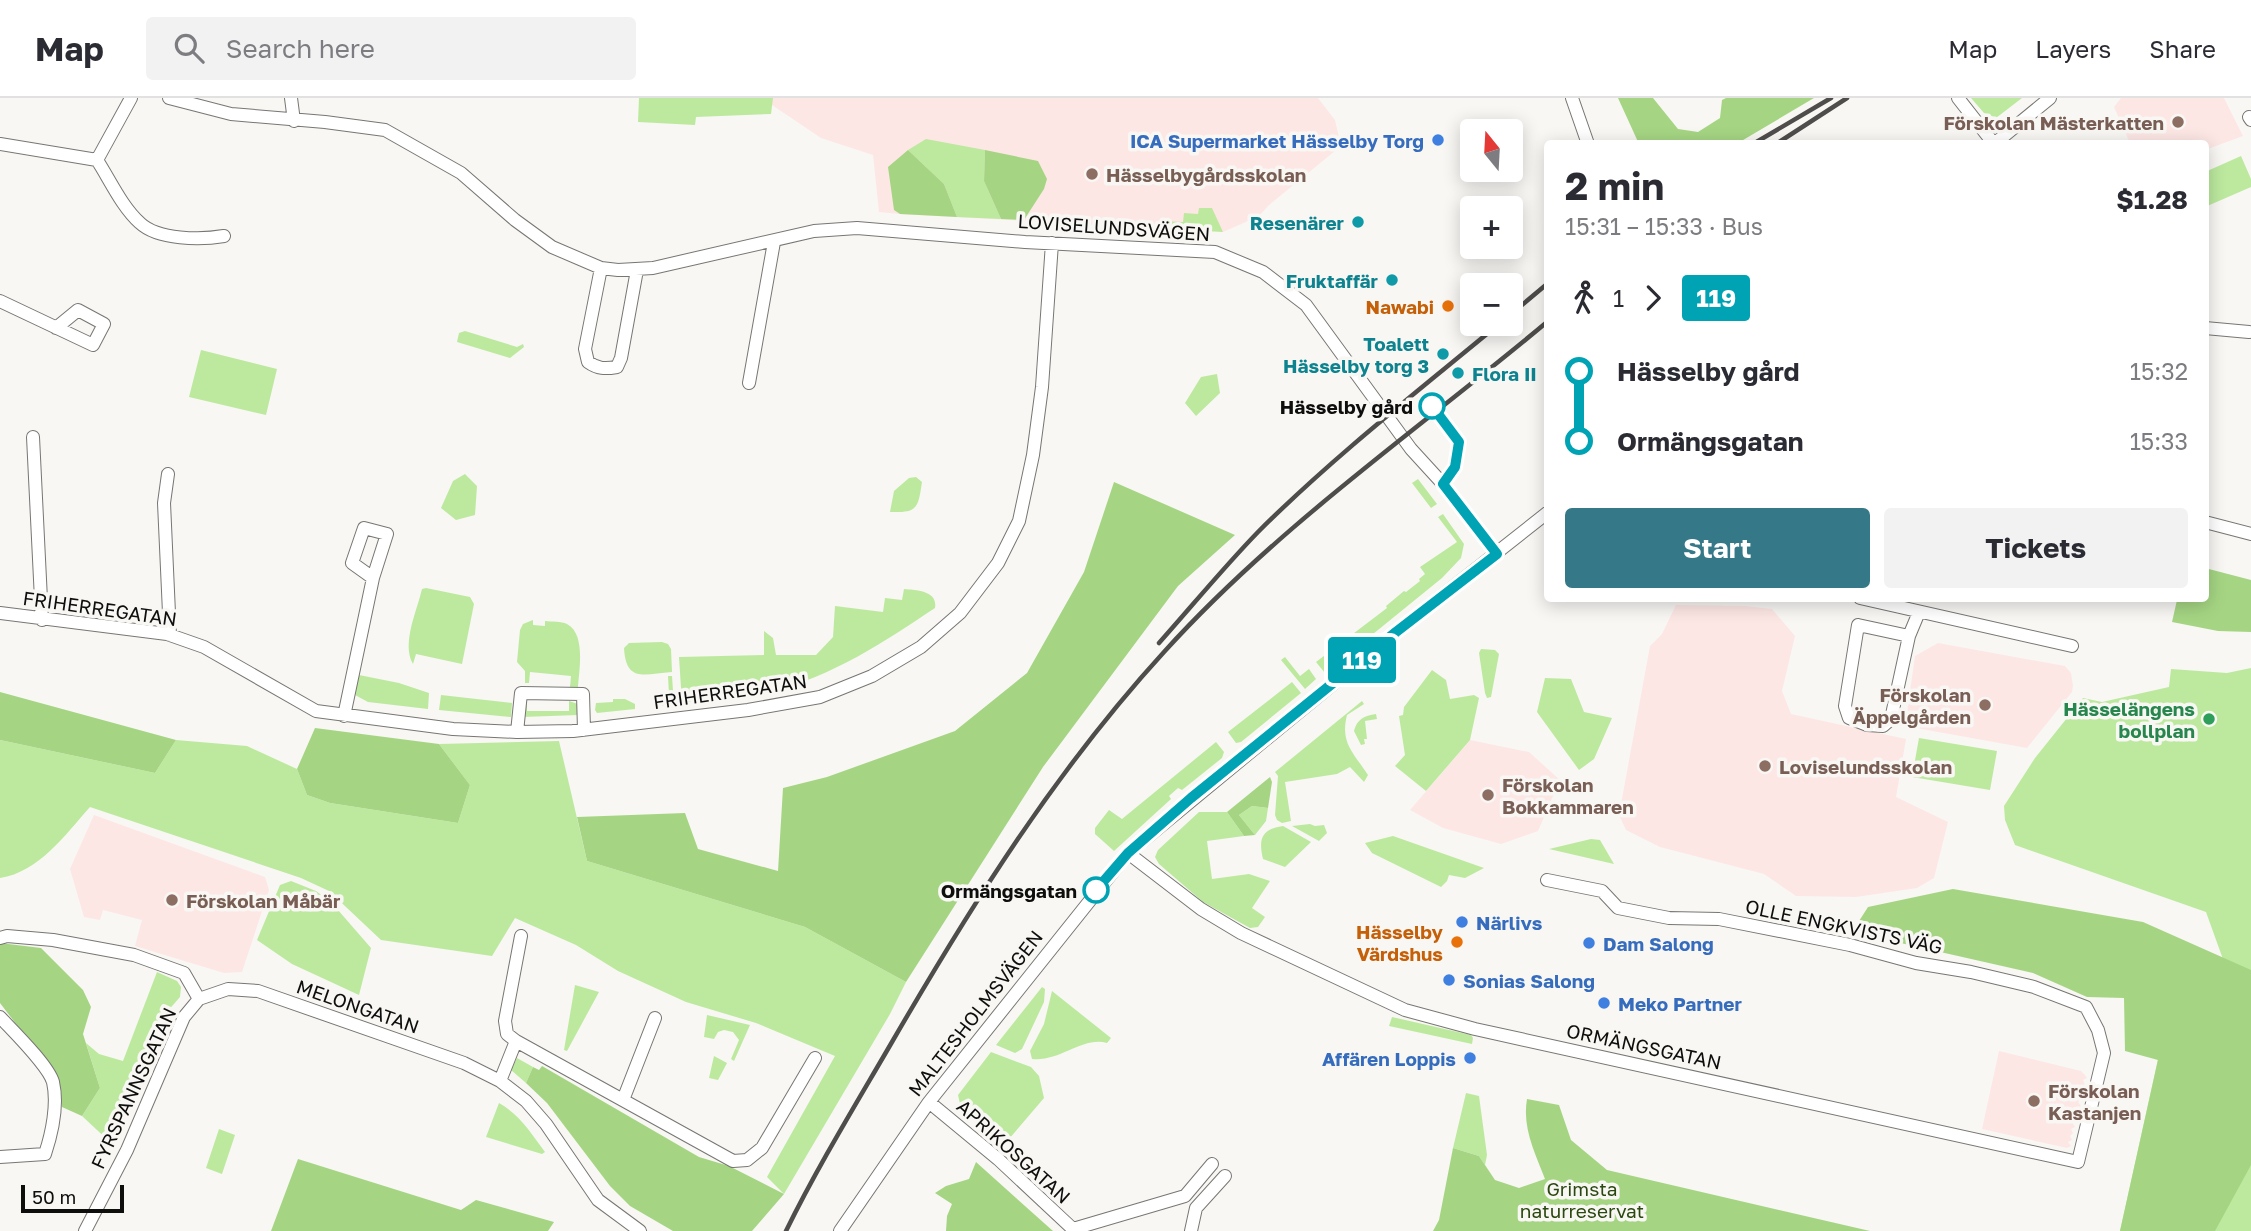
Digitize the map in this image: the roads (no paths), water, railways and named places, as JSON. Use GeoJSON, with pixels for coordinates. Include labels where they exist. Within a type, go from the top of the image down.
{"type":"FeatureCollection","features":[{"type":"Feature","properties":{"kind":"street"},"geometry":{"type":"LineString","coordinates":[[97,160],[131,98]]}},
{"type":"Feature","properties":{"kind":"street","name":"LOVISELUNDSVÄGEN"},"geometry":{"type":"LineString","coordinates":[[169,98],[231,114],[385,130],[461,173],[515,220],[552,247],[601,268],[653,268],[814,231],[857,228],[1215,252],[1263,272],[1306,305],[1411,449],[1443,484],[1497,554]]}},
{"type":"Feature","properties":{"kind":"street"},"geometry":{"type":"LineString","coordinates":[[291,98],[294,121]]}},
{"type":"Feature","properties":{"kind":"street"},"geometry":{"type":"LineString","coordinates":[[1572,98],[1587,140]]}},
{"type":"Feature","properties":{"kind":"street"},"geometry":{"type":"LineString","coordinates":[[1958,98],[1991,140]]}},
{"type":"Feature","properties":{"kind":"street"},"geometry":{"type":"LineString","coordinates":[[1999,140],[2050,98]]}},
{"type":"Feature","properties":{"kind":"street"},"geometry":{"type":"LineString","coordinates":[[0,144],[97,160],[141,225],[154,231],[198,240],[224,236]]}},
{"type":"Feature","properties":{"kind":"street"},"geometry":{"type":"LineString","coordinates":[[749,383],[775,242]]}},
{"type":"Feature","properties":{"kind":"street","name":"FRIHERREGATAN"},"geometry":{"type":"LineString","coordinates":[[0,613],[170,635],[204,647],[316,711],[453,729],[517,732],[584,730],[748,710],[820,697],[872,676],[921,647],[960,613],[998,563],[1019,521],[1033,455],[1042,387],[1052,243]]}},
{"type":"Feature","properties":{"kind":"street"},"geometry":{"type":"LineString","coordinates":[[601,268],[586,349],[588,362],[596,368],[604,369],[617,367],[621,358],[637,270]]}},
{"type":"Feature","properties":{"kind":"street"},"geometry":{"type":"LineString","coordinates":[[0,301],[56,328]]}},
{"type":"Feature","properties":{"kind":"street"},"geometry":{"type":"LineString","coordinates":[[2209,328],[2250,330]]}},
{"type":"Feature","properties":{"kind":"street"},"geometry":{"type":"LineString","coordinates":[[33,438],[42,620]]}},
{"type":"Feature","properties":{"kind":"street"},"geometry":{"type":"LineString","coordinates":[[168,474],[164,503],[170,635]]}},
{"type":"Feature","properties":{"kind":"street","name":"MALTESHOLMSVÄGEN"},"geometry":{"type":"LineString","coordinates":[[840,1231],[929,1102],[1128,853],[1396,632],[1544,515]]}},
{"type":"Feature","properties":{"kind":"street"},"geometry":{"type":"LineString","coordinates":[[2209,523],[2251,534]]}},
{"type":"Feature","properties":{"kind":"street"},"geometry":{"type":"LineString","coordinates":[[344,716],[373,578]]}},
{"type":"Feature","properties":{"kind":"street"},"geometry":{"type":"LineString","coordinates":[[1877,602],[2072,646]]}},
{"type":"Feature","properties":{"kind":"street"},"geometry":{"type":"LineString","coordinates":[[1909,636],[1858,625],[1845,706],[1849,718],[1867,725],[1883,726],[1891,719],[1909,636],[1919,612]]}},
{"type":"Feature","properties":{"kind":"street"},"geometry":{"type":"LineString","coordinates":[[517,732],[521,693],[583,694],[584,730]]}},
{"type":"Feature","properties":{"kind":"street","name":"ORMÄNGSGATAN"},"geometry":{"type":"LineString","coordinates":[[1128,853],[1201,909],[1241,933],[1405,1010],[1475,1029],[2031,1153],[2078,1162],[2104,1053]]}},
{"type":"Feature","properties":{"kind":"street","name":"OLLE ENGKVISTS VÄG"},"geometry":{"type":"LineString","coordinates":[[1547,880],[1602,891],[1618,908],[1669,918],[1719,919],[1850,945],[1916,963],[1971,972],[2034,987],[2086,1007],[2098,1030],[2104,1053]]}},
{"type":"Feature","properties":{"kind":"street"},"geometry":{"type":"LineString","coordinates":[[0,938],[7,936],[53,940],[134,955],[184,972],[199,999]]}},
{"type":"Feature","properties":{"kind":"street"},"geometry":{"type":"LineString","coordinates":[[522,936],[505,1021],[507,1034],[733,1161],[747,1160],[762,1148],[815,1058]]}},
{"type":"Feature","properties":{"kind":"street","name":"MELONGATAN"},"geometry":{"type":"LineString","coordinates":[[199,999],[228,989],[258,991],[464,1063],[500,1081],[526,1101],[546,1124],[598,1200],[640,1231]]}},
{"type":"Feature","properties":{"kind":"street","name":"FYRSPANNSGATAN"},"geometry":{"type":"LineString","coordinates":[[85,1231],[127,1150],[184,1017],[199,999]]}},
{"type":"Feature","properties":{"kind":"street"},"geometry":{"type":"LineString","coordinates":[[0,1017],[35,1055],[52,1081],[53,1107],[52,1133],[45,1154],[0,1157]]}},
{"type":"Feature","properties":{"kind":"street"},"geometry":{"type":"LineString","coordinates":[[623,1100],[655,1017]]}},
{"type":"Feature","properties":{"kind":"street"},"geometry":{"type":"LineString","coordinates":[[500,1081],[516,1041]]}},
{"type":"Feature","properties":{"kind":"street","name":"APRIKOSGATAN"},"geometry":{"type":"LineString","coordinates":[[929,1102],[998,1159],[1074,1230],[1185,1196],[1212,1164]]}},
{"type":"Feature","properties":{"kind":"street"},"geometry":{"type":"LineString","coordinates":[[1191,1231],[1196,1209],[1225,1176]]}},
{"type":"Feature","properties":{"kind":"railway"},"geometry":{"type":"LineString","coordinates":[[1760,140],[1831,98]]}},
{"type":"Feature","properties":{"kind":"railway"},"geometry":{"type":"LineString","coordinates":[[1782,140],[1847,98]]}},
{"type":"Feature","properties":{"kind":"railway"},"geometry":{"type":"LineString","coordinates":[[1523,304],[1544,287]]}},
{"type":"Feature","properties":{"kind":"railway"},"geometry":{"type":"LineString","coordinates":[[786,1231],[851,1112],[953,939],[1052,791],[1125,697],[1164,652],[1254,562],[1350,480],[1544,324]]}},
{"type":"Feature","properties":{"kind":"railway"},"geometry":{"type":"LineString","coordinates":[[1159,643],[1245,545],[1287,504],[1376,425],[1484,336]]}},
{"type":"Feature","properties":{"kind":"place","name":"Förskolan Mästerkatten"},"geometry":{"type":"Point","coordinates":[2178,122]}},
{"type":"Feature","properties":{"kind":"place","name":"ICA Supermarket Hässelby Torg"},"geometry":{"type":"Point","coordinates":[1438,140]}},
{"type":"Feature","properties":{"kind":"place","name":"Hässelbygårdsskolan"},"geometry":{"type":"Point","coordinates":[1092,174]}},
{"type":"Feature","properties":{"kind":"place","name":"Resenärer"},"geometry":{"type":"Point","coordinates":[1358,222]}},
{"type":"Feature","properties":{"kind":"place","name":"Fruktaffär"},"geometry":{"type":"Point","coordinates":[1392,280]}},
{"type":"Feature","properties":{"kind":"place","name":"Nawabi"},"geometry":{"type":"Point","coordinates":[1448,306]}},
{"type":"Feature","properties":{"kind":"place","name":"Toalett Hässelby torg 3"},"geometry":{"type":"Point","coordinates":[1443,354]}},
{"type":"Feature","properties":{"kind":"place","name":"Flora II"},"geometry":{"type":"Point","coordinates":[1458,373]}},
{"type":"Feature","properties":{"kind":"place","name":"Hässelby gård"},"geometry":{"type":"Point","coordinates":[1432,406]}},
{"type":"Feature","properties":{"kind":"place","name":"Förskolan Äppelgården"},"geometry":{"type":"Point","coordinates":[1985,705]}},
{"type":"Feature","properties":{"kind":"place","name":"Hässelängens bollplan"},"geometry":{"type":"Point","coordinates":[2209,719]}},
{"type":"Feature","properties":{"kind":"place","name":"Loviselundsskolan"},"geometry":{"type":"Point","coordinates":[1765,766]}},
{"type":"Feature","properties":{"kind":"place","name":"Förskolan Bokkammaren"},"geometry":{"type":"Point","coordinates":[1488,795]}},
{"type":"Feature","properties":{"kind":"place","name":"Ormängsgatan"},"geometry":{"type":"Point","coordinates":[1096,890]}},
{"type":"Feature","properties":{"kind":"place","name":"Förskolan Måbär"},"geometry":{"type":"Point","coordinates":[172,900]}},
{"type":"Feature","properties":{"kind":"place","name":"Närlivs"},"geometry":{"type":"Point","coordinates":[1462,922]}},
{"type":"Feature","properties":{"kind":"place","name":"Hässelby Värdshus"},"geometry":{"type":"Point","coordinates":[1457,942]}},
{"type":"Feature","properties":{"kind":"place","name":"Dam Salong"},"geometry":{"type":"Point","coordinates":[1589,943]}},
{"type":"Feature","properties":{"kind":"place","name":"Sonias Salong"},"geometry":{"type":"Point","coordinates":[1449,980]}},
{"type":"Feature","properties":{"kind":"place","name":"Meko Partner"},"geometry":{"type":"Point","coordinates":[1604,1003]}},
{"type":"Feature","properties":{"kind":"place","name":"Affären Loppis"},"geometry":{"type":"Point","coordinates":[1470,1058]}},
{"type":"Feature","properties":{"kind":"place","name":"Förskolan Kastanjen"},"geometry":{"type":"Point","coordinates":[2034,1101]}},
{"type":"Feature","properties":{"kind":"park label","name":"Grimsta naturreservat"},"geometry":{"type":"Point","coordinates":[1582,1199]}}]}
